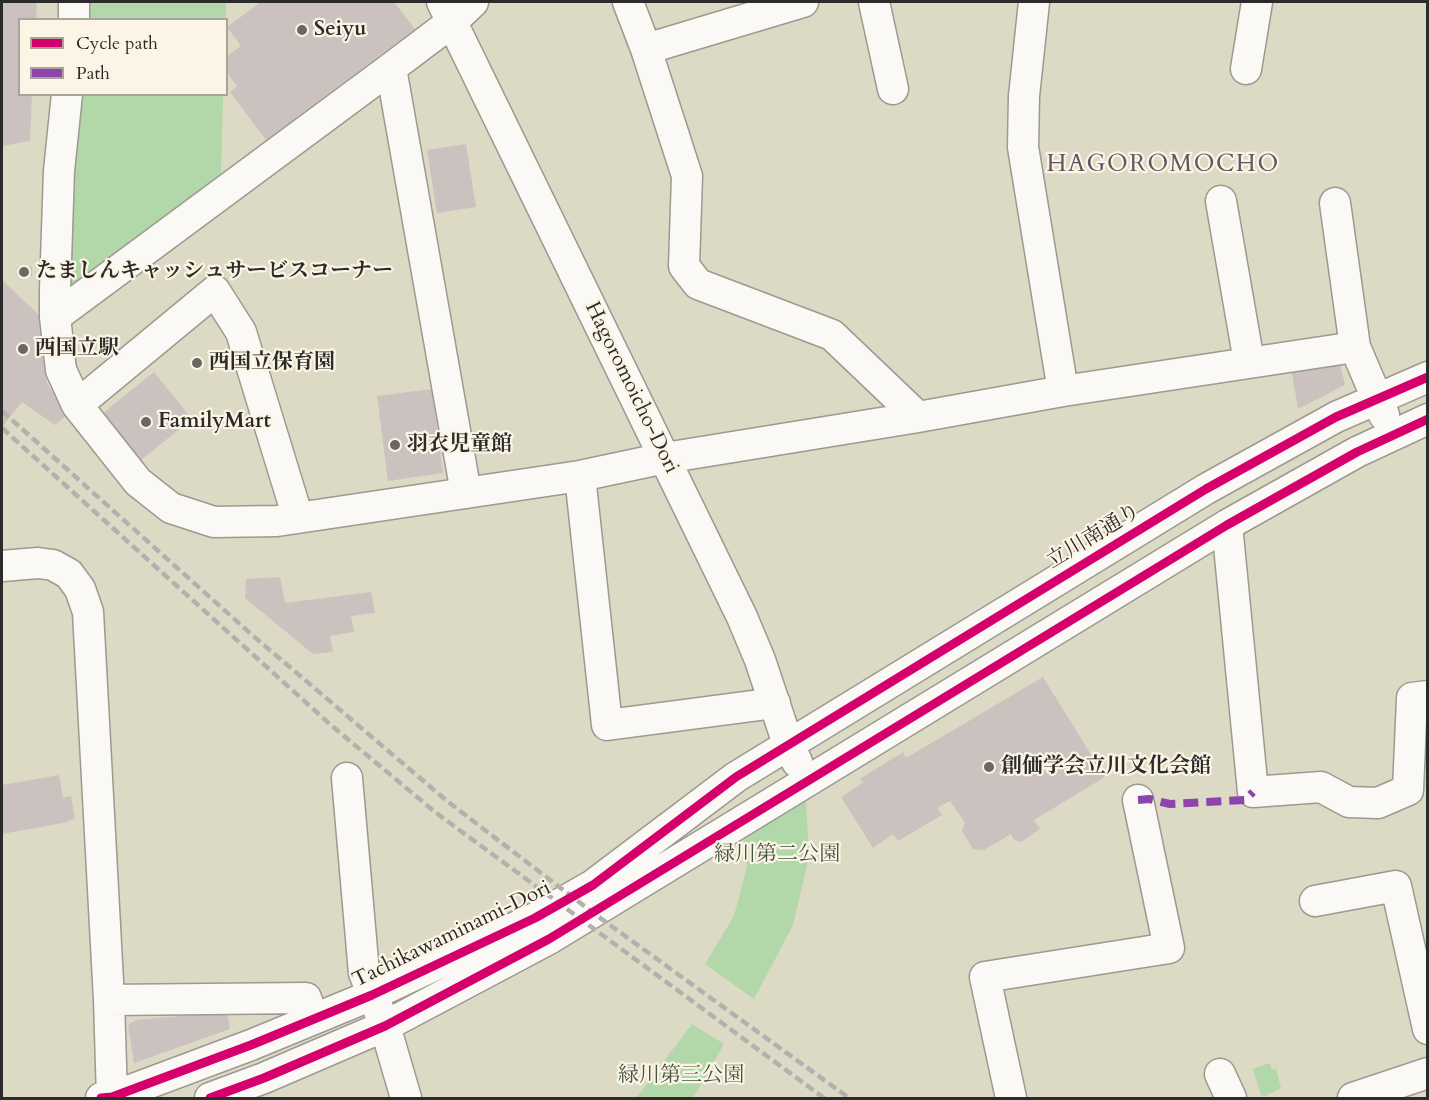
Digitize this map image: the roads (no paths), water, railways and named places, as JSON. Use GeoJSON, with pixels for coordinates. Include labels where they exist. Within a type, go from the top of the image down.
{"type":"FeatureCollection","features":[{"type":"Feature","properties":{"kind":"street"},"geometry":{"type":"LineString","coordinates":[[74,2],[74,18]]}},
{"type":"Feature","properties":{"kind":"street"},"geometry":{"type":"LineString","coordinates":[[55,317],[391,68],[447,12],[473,2]]}},
{"type":"Feature","properties":{"kind":"street"},"geometry":{"type":"LineString","coordinates":[[628,2],[646,49],[687,176],[684,266],[698,284],[832,335],[918,417]]}},
{"type":"Feature","properties":{"kind":"street"},"geometry":{"type":"LineString","coordinates":[[646,49],[803,2]]}},
{"type":"Feature","properties":{"kind":"street"},"geometry":{"type":"LineString","coordinates":[[874,2],[893,89]]}},
{"type":"Feature","properties":{"kind":"street"},"geometry":{"type":"LineString","coordinates":[[1034,2],[1024,96],[1023,147],[1063,391]]}},
{"type":"Feature","properties":{"kind":"street"},"geometry":{"type":"LineString","coordinates":[[1246,69],[1257,2]]}},
{"type":"Feature","properties":{"kind":"street","name":"Hagoromoicho-Dori"},"geometry":{"type":"LineString","coordinates":[[447,12],[742,617],[788,744],[806,781]]}},
{"type":"Feature","properties":{"kind":"street"},"geometry":{"type":"LineString","coordinates":[[391,68],[465,493]]}},
{"type":"Feature","properties":{"kind":"street"},"geometry":{"type":"LineString","coordinates":[[67,96],[59,171],[55,317],[60,370],[77,405],[138,482],[171,508],[214,522],[277,521],[580,476],[665,458],[1063,391],[1355,347]]}},
{"type":"Feature","properties":{"kind":"street"},"geometry":{"type":"LineString","coordinates":[[1221,201],[1249,362]]}},
{"type":"Feature","properties":{"kind":"street"},"geometry":{"type":"LineString","coordinates":[[1335,203],[1355,347],[1392,435]]}},
{"type":"Feature","properties":{"kind":"street"},"geometry":{"type":"LineString","coordinates":[[77,405],[215,291],[241,332],[298,518]]}},
{"type":"Feature","properties":{"kind":"street","name":"立川南通り"},"geometry":{"type":"LineString","coordinates":[[788,744],[1206,489],[1296,438],[1428,376]]}},
{"type":"Feature","properties":{"kind":"street"},"geometry":{"type":"LineString","coordinates":[[806,781],[1227,525],[1337,462],[1428,419]]}},
{"type":"Feature","properties":{"kind":"street"},"geometry":{"type":"LineString","coordinates":[[580,476],[607,725],[775,704]]}},
{"type":"Feature","properties":{"kind":"street"},"geometry":{"type":"LineString","coordinates":[[1227,525],[1253,792],[1321,787],[1349,802],[1378,803],[1408,789],[1412,698],[1428,696]]}},
{"type":"Feature","properties":{"kind":"street"},"geometry":{"type":"LineString","coordinates":[[2,567],[38,562],[53,565],[69,574],[80,589],[88,612],[109,1000],[108,1098]]}},
{"type":"Feature","properties":{"kind":"street","name":"Tachikawaminami-Dori"},"geometry":{"type":"LineString","coordinates":[[108,1098],[314,1019],[535,918],[593,885],[735,777],[788,744]]}},
{"type":"Feature","properties":{"kind":"street"},"geometry":{"type":"LineString","coordinates":[[347,778],[364,973],[385,1026],[406,1098]]}},
{"type":"Feature","properties":{"kind":"street","name":"Tachikawaminami-Dori"},"geometry":{"type":"LineString","coordinates":[[210,1098],[264,1078],[385,1026],[549,939],[806,781]]}},
{"type":"Feature","properties":{"kind":"street"},"geometry":{"type":"LineString","coordinates":[[1011,1098],[985,977],[1170,948],[1138,800]]}},
{"type":"Feature","properties":{"kind":"street"},"geometry":{"type":"LineString","coordinates":[[1315,901],[1396,886],[1428,1029]]}},
{"type":"Feature","properties":{"kind":"street"},"geometry":{"type":"LineString","coordinates":[[109,1000],[306,998],[314,1019]]}},
{"type":"Feature","properties":{"kind":"street"},"geometry":{"type":"LineString","coordinates":[[1353,1098],[1428,1073]]}},
{"type":"Feature","properties":{"kind":"railway"},"geometry":{"type":"LineString","coordinates":[[2,411],[251,634],[447,801],[592,912],[849,1098]]}},
{"type":"Feature","properties":{"kind":"railway"},"geometry":{"type":"LineString","coordinates":[[2,428],[332,726],[435,812],[824,1098]]}},
{"type":"Feature","properties":{"kind":"place","name":"Seiyu"},"geometry":{"type":"Point","coordinates":[302,30]}},
{"type":"Feature","properties":{"kind":"place","name":"たましんキャッシュサービスコーナー"},"geometry":{"type":"Point","coordinates":[24,272]}},
{"type":"Feature","properties":{"kind":"place","name":"西国立駅"},"geometry":{"type":"Point","coordinates":[23,349]}},
{"type":"Feature","properties":{"kind":"place","name":"西国立保育園"},"geometry":{"type":"Point","coordinates":[197,363]}},
{"type":"Feature","properties":{"kind":"place","name":"FamilyMart"},"geometry":{"type":"Point","coordinates":[146,422]}},
{"type":"Feature","properties":{"kind":"place","name":"羽衣児童館"},"geometry":{"type":"Point","coordinates":[395,445]}},
{"type":"Feature","properties":{"kind":"place","name":"創価学会立川文化会館"},"geometry":{"type":"Point","coordinates":[989,767]}},
{"type":"Feature","properties":{"kind":"district","name":"HAGOROMOCHO"},"geometry":{"type":"Point","coordinates":[1163,165]}},
{"type":"Feature","properties":{"kind":"park label","name":"緑川第二公園"},"geometry":{"type":"Point","coordinates":[777,855]}},
{"type":"Feature","properties":{"kind":"park label","name":"緑川第三公園"},"geometry":{"type":"Point","coordinates":[681,1076]}}]}
